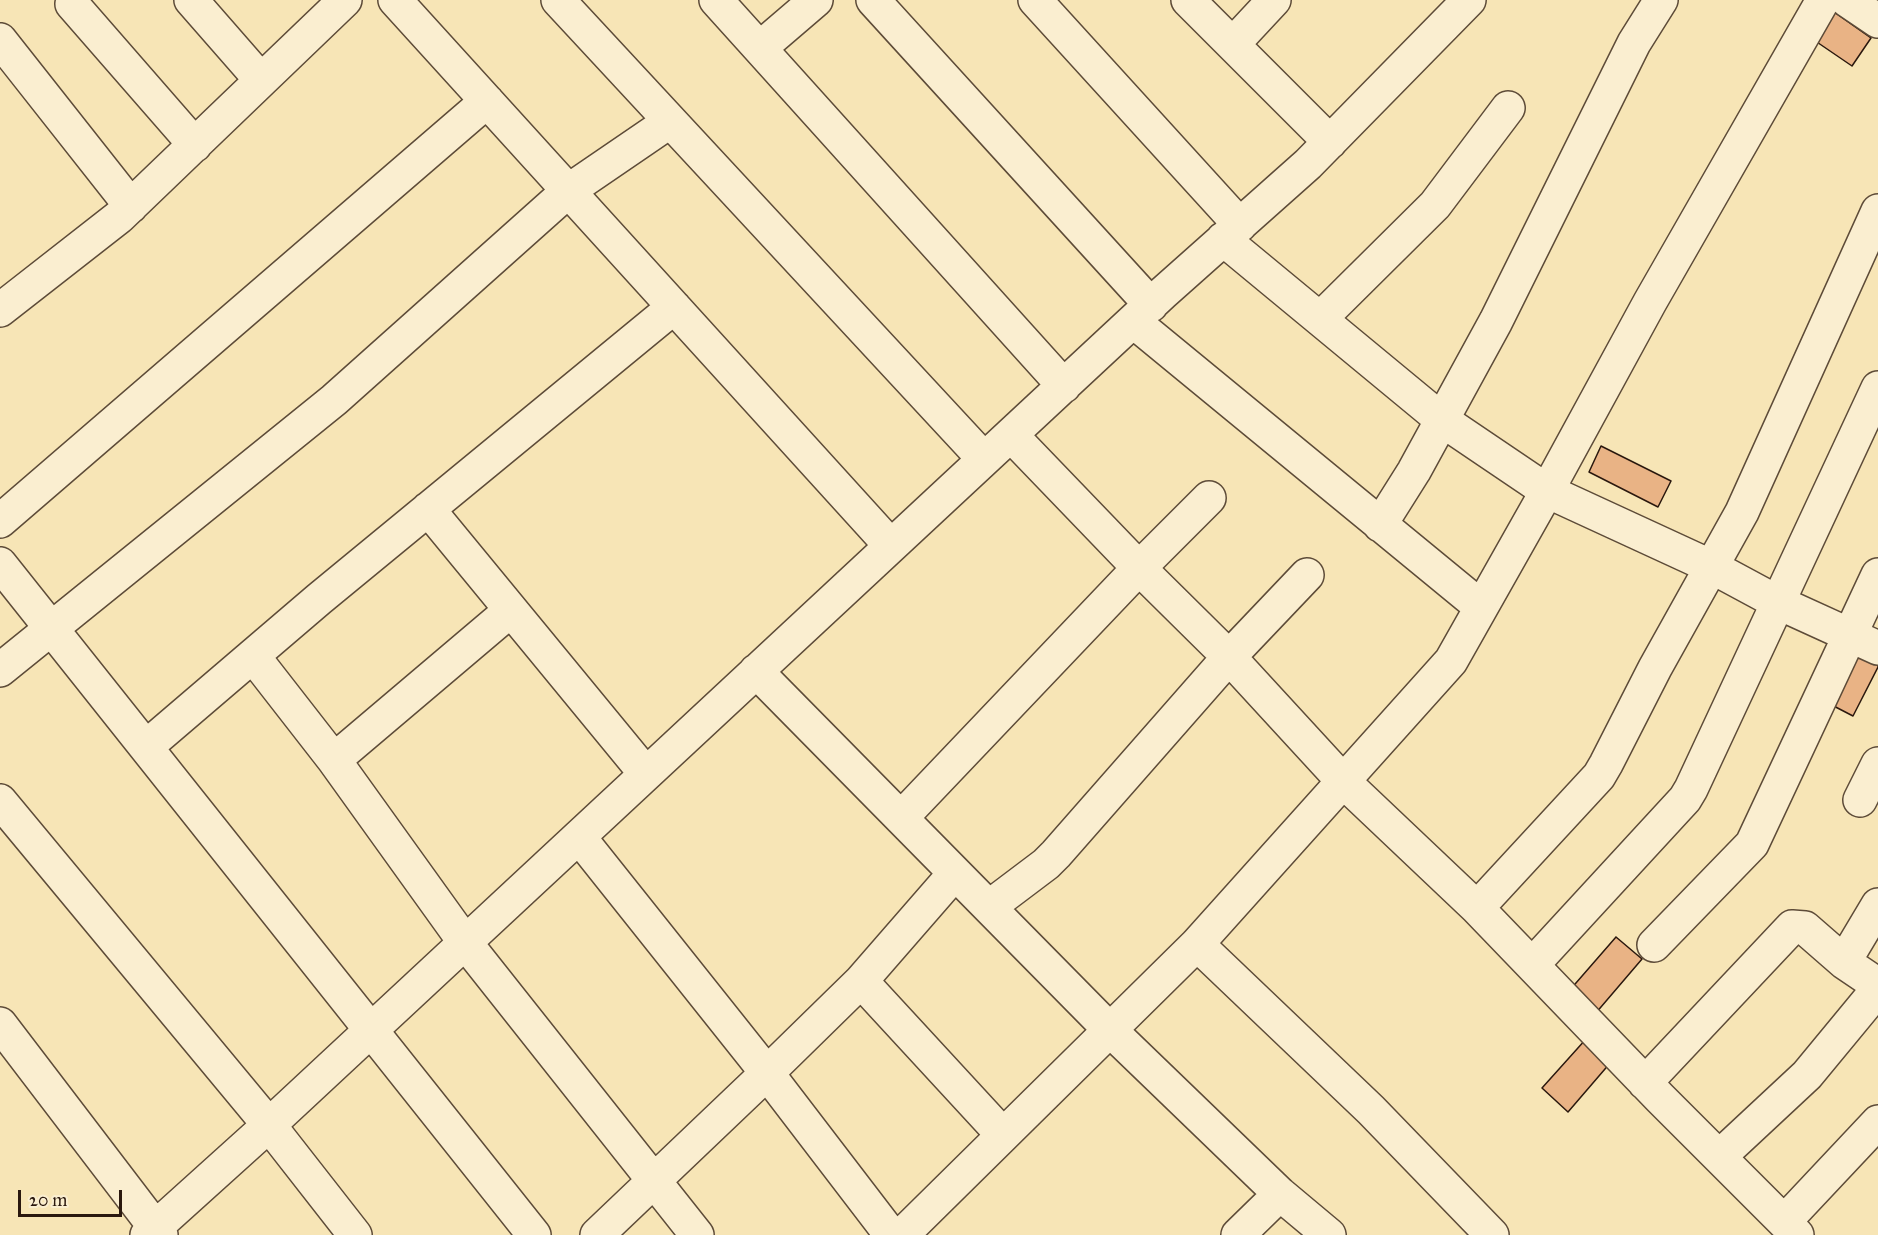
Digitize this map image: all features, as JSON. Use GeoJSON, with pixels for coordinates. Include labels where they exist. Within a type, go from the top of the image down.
{"type":"FeatureCollection","features":[{"type":"Feature","properties":{"kind":"street"},"geometry":{"type":"LineString","coordinates":[[190,0],[261,80]]}},
{"type":"Feature","properties":{"kind":"street"},"geometry":{"type":"LineString","coordinates":[[0,310],[119,217],[345,0]]}},
{"type":"Feature","properties":{"kind":"street"},"geometry":{"type":"LineString","coordinates":[[395,0],[891,546]]}},
{"type":"Feature","properties":{"kind":"street"},"geometry":{"type":"LineString","coordinates":[[558,0],[984,459]]}},
{"type":"Feature","properties":{"kind":"street"},"geometry":{"type":"LineString","coordinates":[[716,0],[1064,386]]}},
{"type":"Feature","properties":{"kind":"street"},"geometry":{"type":"LineString","coordinates":[[760,48],[816,0]]}},
{"type":"Feature","properties":{"kind":"street"},"geometry":{"type":"LineString","coordinates":[[873,0],[1142,313],[1380,525],[1481,607]]}},
{"type":"Feature","properties":{"kind":"street"},"geometry":{"type":"LineString","coordinates":[[1035,0],[1232,232],[1320,319],[1442,420],[1548,490],[1712,567],[1777,602],[1863,642]]}},
{"type":"Feature","properties":{"kind":"street"},"geometry":{"type":"LineString","coordinates":[[1188,0],[1330,142]]}},
{"type":"Feature","properties":{"kind":"street"},"geometry":{"type":"LineString","coordinates":[[1233,44],[1274,0]]}},
{"type":"Feature","properties":{"kind":"street"},"geometry":{"type":"LineString","coordinates":[[0,1024],[154,1232],[984,459],[1330,142],[1469,0]]}},
{"type":"Feature","properties":{"kind":"street"},"geometry":{"type":"LineString","coordinates":[[1380,525],[1414,471],[1496,321],[1634,43],[1661,0]]}},
{"type":"Feature","properties":{"kind":"street"},"geometry":{"type":"LineString","coordinates":[[902,1235],[1197,944],[1451,661],[1548,490],[1650,302],[1823,0]]}},
{"type":"Feature","properties":{"kind":"street"},"geometry":{"type":"LineString","coordinates":[[1847,0],[1878,21]]}},
{"type":"Feature","properties":{"kind":"street"},"geometry":{"type":"LineString","coordinates":[[72,4],[195,145]]}},
{"type":"Feature","properties":{"kind":"street"},"geometry":{"type":"LineString","coordinates":[[0,40],[131,206]]}},
{"type":"Feature","properties":{"kind":"street"},"geometry":{"type":"LineString","coordinates":[[0,521],[487,101]]}},
{"type":"Feature","properties":{"kind":"street"},"geometry":{"type":"LineString","coordinates":[[1320,319],[1435,205],[1508,108]]}},
{"type":"Feature","properties":{"kind":"street"},"geometry":{"type":"LineString","coordinates":[[0,670],[334,400],[568,190],[669,122]]}},
{"type":"Feature","properties":{"kind":"street"},"geometry":{"type":"LineString","coordinates":[[1477,908],[1599,776],[1742,512],[1878,211]]}},
{"type":"Feature","properties":{"kind":"street"},"geometry":{"type":"LineString","coordinates":[[146,747],[428,509],[674,307]]}},
{"type":"Feature","properties":{"kind":"street"},"geometry":{"type":"LineString","coordinates":[[1533,964],[1685,799],[1878,388]]}},
{"type":"Feature","properties":{"kind":"street"},"geometry":{"type":"LineString","coordinates":[[1011,435],[1139,568],[1229,657],[1343,781],[1477,908],[1790,1228],[1878,1122]]}},
{"type":"Feature","properties":{"kind":"street"},"geometry":{"type":"LineString","coordinates":[[901,818],[1139,568],[1209,498]]}},
{"type":"Feature","properties":{"kind":"street"},"geometry":{"type":"LineString","coordinates":[[428,509],[646,774]]}},
{"type":"Feature","properties":{"kind":"street"},"geometry":{"type":"LineString","coordinates":[[0,564],[534,1235]]}},
{"type":"Feature","properties":{"kind":"street"},"geometry":{"type":"LineString","coordinates":[[990,907],[1056,854],[1229,657],[1307,575]]}},
{"type":"Feature","properties":{"kind":"street"},"geometry":{"type":"LineString","coordinates":[[1654,945],[1752,844],[1863,642],[1878,575]]}},
{"type":"Feature","properties":{"kind":"street"},"geometry":{"type":"LineString","coordinates":[[334,760],[511,610]]}},
{"type":"Feature","properties":{"kind":"street"},"geometry":{"type":"LineString","coordinates":[[252,656],[334,760],[464,941],[697,1235]]}},
{"type":"Feature","properties":{"kind":"street"},"geometry":{"type":"LineString","coordinates":[[756,671],[1110,1030],[1280,1194],[1329,1235]]}},
{"type":"Feature","properties":{"kind":"street"},"geometry":{"type":"LineString","coordinates":[[1860,800],[1878,764]]}},
{"type":"Feature","properties":{"kind":"street"},"geometry":{"type":"LineString","coordinates":[[0,801],[269,1125],[356,1235]]}},
{"type":"Feature","properties":{"kind":"street"},"geometry":{"type":"LineString","coordinates":[[579,837],[767,1073],[891,1235]]}},
{"type":"Feature","properties":{"kind":"street"},"geometry":{"type":"LineString","coordinates":[[597,1235],[861,981],[955,873]]}},
{"type":"Feature","properties":{"kind":"street"},"geometry":{"type":"LineString","coordinates":[[1844,962],[1878,905]]}},
{"type":"Feature","properties":{"kind":"street"},"geometry":{"type":"LineString","coordinates":[[1646,1083],[1792,927],[1805,928],[1844,962],[1878,987],[1808,1075],[1719,1157]]}},
{"type":"Feature","properties":{"kind":"street"},"geometry":{"type":"LineString","coordinates":[[1197,944],[1371,1110],[1492,1235]]}},
{"type":"Feature","properties":{"kind":"street"},"geometry":{"type":"LineString","coordinates":[[861,981],[1003,1135]]}},
{"type":"Feature","properties":{"kind":"street"},"geometry":{"type":"LineString","coordinates":[[1238,1235],[1280,1194]]}},
{"type":"Feature","properties":{"kind":"building"},"geometry":{"type":"Polygon","coordinates":[[[1827,7],[1871,38],[1852,66],[1808,36],[1827,7]]]}},
{"type":"Feature","properties":{"kind":"building"},"geometry":{"type":"Polygon","coordinates":[[[1601,446],[1671,481],[1658,507],[1589,472],[1601,446]]]}},
{"type":"Feature","properties":{"kind":"building"},"geometry":{"type":"Polygon","coordinates":[[[1855,640],[1878,652],[1878,667],[1853,716],[1824,701],[1855,640]]]}},
{"type":"Feature","properties":{"kind":"building"},"geometry":{"type":"Polygon","coordinates":[[[1616,937],[1642,959],[1595,1014],[1569,991],[1616,937]]]}},
{"type":"Feature","properties":{"kind":"building"},"geometry":{"type":"Polygon","coordinates":[[[1586,1039],[1611,1062],[1568,1112],[1542,1088],[1586,1039]]]}}]}
